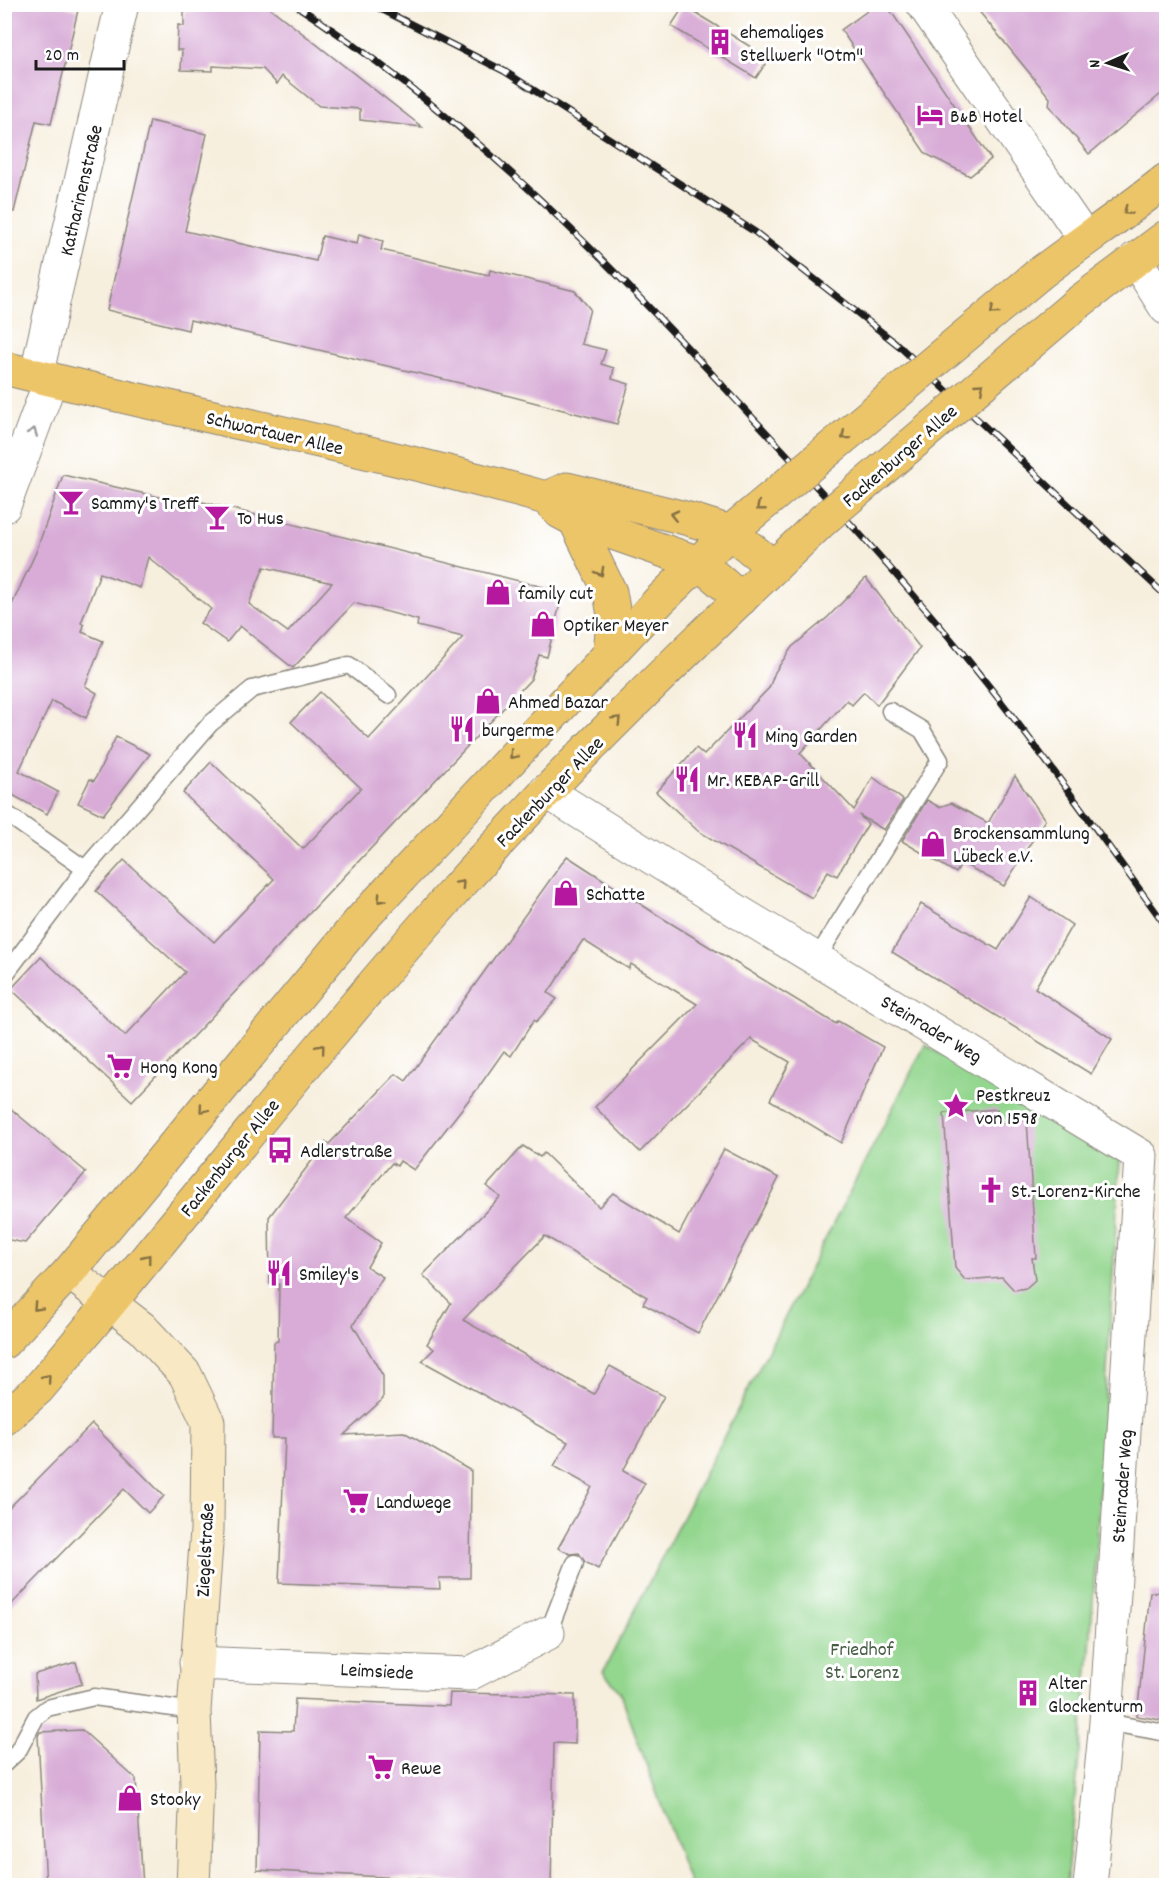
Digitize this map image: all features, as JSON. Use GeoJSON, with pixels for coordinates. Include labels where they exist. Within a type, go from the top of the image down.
{"type":"FeatureCollection","features":[{"type":"Feature","properties":{"kind":"main road"},"geometry":{"type":"LineString","coordinates":[[4,1342],[69,1272],[360,921],[610,651],[730,532],[1039,274],[1085,239],[1128,212],[1167,180]]}},
{"type":"Feature","properties":{"kind":"main road","name":"Fackenburger Allee"},"geometry":{"type":"LineString","coordinates":[[4,1419],[38,1389],[110,1304],[251,1129],[449,897],[546,791],[741,598],[824,520],[1075,305],[1167,237]]}},
{"type":"Feature","properties":{"kind":"main road","name":"Schwartauer Allee"},"geometry":{"type":"LineString","coordinates":[[4,368],[424,465],[546,498],[560,512],[575,519],[699,563],[741,598]]}},
{"type":"Feature","properties":{"kind":"main road","name":"Schwartauer Allee"},"geometry":{"type":"LineString","coordinates":[[546,498],[567,489],[689,519],[730,532],[774,567]]}},
{"type":"Feature","properties":{"kind":"main road"},"geometry":{"type":"LineString","coordinates":[[575,519],[610,592],[614,615],[610,651]]}},
{"type":"Feature","properties":{"kind":"main road","name":"Ziegelstraße"},"geometry":{"type":"LineString","coordinates":[[69,1272],[142,1329],[185,1374],[208,1422],[207,1530],[194,1711],[197,1784],[193,1886]]}},
{"type":"Feature","properties":{"kind":"street","name":"Katharinenstraße"},"geometry":{"type":"LineString","coordinates":[[4,506],[13,461],[43,378],[122,4]]}},
{"type":"Feature","properties":{"kind":"street"},"geometry":{"type":"LineString","coordinates":[[923,4],[1085,239]]}},
{"type":"Feature","properties":{"kind":"street"},"geometry":{"type":"LineString","coordinates":[[1136,259],[1167,308]]}},
{"type":"Feature","properties":{"kind":"street","name":"Steinrader Weg"},"geometry":{"type":"LineString","coordinates":[[546,791],[1141,1156],[1106,1722],[1090,1886]]}},
{"type":"Feature","properties":{"kind":"street","name":"Leimsiede"},"geometry":{"type":"LineString","coordinates":[[196,1663],[469,1674],[548,1633]]}},
{"type":"Feature","properties":{"kind":"lane"},"geometry":{"type":"LineString","coordinates":[[4,976],[85,868],[210,724],[252,689],[349,665],[388,695]]}},
{"type":"Feature","properties":{"kind":"lane"},"geometry":{"type":"LineString","coordinates":[[817,958],[940,760],[922,730],[890,711]]}},
{"type":"Feature","properties":{"kind":"lane"},"geometry":{"type":"LineString","coordinates":[[4,812],[85,868]]}},
{"type":"Feature","properties":{"kind":"lane"},"geometry":{"type":"LineString","coordinates":[[548,1633],[575,1563]]}},
{"type":"Feature","properties":{"kind":"lane"},"geometry":{"type":"LineString","coordinates":[[4,1764],[18,1751],[36,1717],[47,1707],[94,1697],[194,1711]]}},
{"type":"Feature","properties":{"kind":"lane"},"geometry":{"type":"LineString","coordinates":[[1106,1722],[1167,1733]]}},
{"type":"Feature","properties":{"kind":"green space","name":"Friedhof St. Lorenz"},"geometry":{"type":"Polygon","coordinates":[[[925,1045],[1120,1160],[1090,1650],[1066,1885],[690,1885],[620,1692],[603,1672],[925,1045]]]}},
{"type":"Feature","properties":{"kind":"building"},"geometry":{"type":"Polygon","coordinates":[[[4,4],[55,4],[78,10],[51,124],[36,121],[14,212],[4,211],[4,4]]]}},
{"type":"Feature","properties":{"kind":"building"},"geometry":{"type":"Polygon","coordinates":[[[212,4],[265,4],[422,127],[360,120],[360,109],[319,106],[282,76],[277,84],[263,69],[213,66],[213,71],[181,70],[182,50],[177,50],[178,25],[184,26],[184,11],[211,10],[212,4]]]}},
{"type":"Feature","properties":{"kind":"building","name":"B&B Hotel"},"geometry":{"type":"Polygon","coordinates":[[[877,4],[886,4],[991,159],[970,176],[926,154],[841,30],[877,4]]]}},
{"type":"Feature","properties":{"kind":"building"},"geometry":{"type":"Polygon","coordinates":[[[973,4],[1167,4],[1167,89],[1089,154],[1049,105],[1050,98],[973,4]]]}},
{"type":"Feature","properties":{"kind":"building","name":"ehemaliges Stellwerk \"Otm\""},"geometry":{"type":"Polygon","coordinates":[[[684,6],[769,58],[756,78],[671,26],[684,6]]]}},
{"type":"Feature","properties":{"kind":"building"},"geometry":{"type":"Polygon","coordinates":[[[150,121],[207,134],[185,231],[316,261],[322,236],[357,244],[359,234],[383,241],[381,250],[489,275],[490,270],[575,291],[590,309],[581,344],[606,350],[601,364],[614,368],[612,379],[629,384],[617,424],[464,384],[190,320],[188,330],[107,310],[150,121]]]}},
{"type":"Feature","properties":{"kind":"building"},"geometry":{"type":"Polygon","coordinates":[[[63,475],[194,505],[194,500],[563,592],[547,657],[539,655],[531,679],[132,1101],[11,989],[41,957],[125,1036],[185,972],[96,891],[124,860],[214,942],[274,879],[183,793],[211,762],[303,849],[361,788],[291,722],[320,692],[369,739],[463,637],[417,626],[418,620],[354,603],[293,668],[240,626],[227,642],[200,623],[211,609],[148,557],[140,588],[100,573],[81,623],[84,625],[82,632],[103,641],[85,686],[97,693],[86,718],[52,701],[19,771],[58,792],[47,814],[9,793],[4,802],[4,622],[36,552],[63,475]],[[264,567],[249,604],[288,632],[332,583],[264,567]]]}},
{"type":"Feature","properties":{"kind":"building"},"geometry":{"type":"Polygon","coordinates":[[[866,578],[920,648],[877,705],[864,692],[852,705],[847,700],[800,753],[854,810],[873,777],[903,800],[884,830],[859,815],[868,824],[837,876],[828,871],[812,898],[698,831],[656,792],[696,748],[704,755],[769,688],[775,672],[792,647],[828,617],[866,578]]]}},
{"type":"Feature","properties":{"kind":"building"},"geometry":{"type":"Polygon","coordinates":[[[116,737],[150,754],[103,815],[78,803],[90,779],[94,781],[116,737]]]}},
{"type":"Feature","properties":{"kind":"building"},"geometry":{"type":"Polygon","coordinates":[[[1015,776],[1045,820],[1004,886],[962,863],[956,873],[902,841],[927,800],[939,807],[951,803],[988,823],[1015,776]]]}},
{"type":"Feature","properties":{"kind":"building"},"geometry":{"type":"Polygon","coordinates":[[[567,856],[659,916],[836,1024],[838,1021],[883,1047],[841,1143],[770,1100],[790,1062],[751,1039],[640,1152],[595,1107],[697,1004],[631,964],[629,969],[583,940],[548,993],[557,999],[536,1022],[534,1020],[511,1056],[504,1051],[414,1170],[400,1161],[397,1166],[392,1163],[346,1218],[381,1243],[367,1267],[383,1277],[353,1325],[383,1376],[383,1399],[344,1435],[404,1432],[471,1471],[470,1578],[439,1578],[440,1589],[279,1583],[285,1438],[272,1438],[274,1342],[278,1341],[279,1284],[270,1284],[269,1217],[326,1142],[329,1144],[396,1074],[406,1081],[567,856]]]}},
{"type":"Feature","properties":{"kind":"building"},"geometry":{"type":"Polygon","coordinates":[[[1031,897],[1072,925],[1035,988],[1112,1039],[1091,1074],[892,952],[921,904],[998,950],[1031,897]]]}},
{"type":"Feature","properties":{"kind":"building"},"geometry":{"type":"Polygon","coordinates":[[[4,1103],[86,1172],[25,1243],[4,1239],[4,1103]]]}},
{"type":"Feature","properties":{"kind":"building","name":"St.-Lorenz-Kirche"},"geometry":{"type":"Polygon","coordinates":[[[997,1109],[998,1123],[1027,1120],[1036,1258],[1032,1258],[1035,1280],[1026,1288],[1014,1290],[1002,1277],[965,1280],[955,1268],[944,1113],[997,1109]]]}},
{"type":"Feature","properties":{"kind":"building"},"geometry":{"type":"Polygon","coordinates":[[[523,1146],[540,1157],[544,1153],[599,1207],[613,1193],[679,1234],[724,1149],[779,1178],[698,1333],[643,1304],[647,1297],[545,1236],[463,1320],[594,1394],[610,1366],[664,1396],[623,1471],[645,1483],[598,1569],[585,1562],[579,1553],[570,1554],[558,1548],[592,1487],[554,1466],[568,1442],[422,1361],[434,1349],[427,1344],[451,1303],[423,1275],[500,1197],[487,1186],[523,1146]]]}},
{"type":"Feature","properties":{"kind":"building"},"geometry":{"type":"Polygon","coordinates":[[[92,1424],[164,1496],[148,1513],[124,1489],[4,1612],[4,1513],[92,1424]]]}},
{"type":"Feature","properties":{"kind":"building"},"geometry":{"type":"Polygon","coordinates":[[[1150,1592],[1167,1593],[1167,1721],[1137,1716],[1150,1592]]]}},
{"type":"Feature","properties":{"kind":"building"},"geometry":{"type":"Polygon","coordinates":[[[76,1662],[82,1684],[36,1699],[35,1674],[76,1662]]]}},
{"type":"Feature","properties":{"kind":"building"},"geometry":{"type":"Polygon","coordinates":[[[450,1693],[575,1695],[575,1744],[554,1743],[551,1886],[257,1870],[260,1730],[293,1731],[295,1699],[449,1706],[450,1693]]]}},
{"type":"Feature","properties":{"kind":"building"},"geometry":{"type":"Polygon","coordinates":[[[82,1730],[136,1779],[143,1886],[46,1886],[38,1736],[40,1732],[82,1730]]]}},
{"type":"Feature","properties":{"kind":"railway"},"geometry":{"type":"LineString","coordinates":[[294,4],[354,45],[467,134],[574,232],[675,334],[846,519],[935,620],[990,687],[1166,926]]}},
{"type":"Feature","properties":{"kind":"railway"},"geometry":{"type":"LineString","coordinates":[[371,4],[504,71],[755,232],[898,345],[1166,596]]}},
{"type":"Feature","properties":{"kind":"place","name":"ehemaliges Stellwerk \"Otm\""},"geometry":{"type":"Point","coordinates":[720,42]}},
{"type":"Feature","properties":{"kind":"place","name":"B&B Hotel"},"geometry":{"type":"Point","coordinates":[930,115]}},
{"type":"Feature","properties":{"kind":"place","name":"Sammy's Treff"},"geometry":{"type":"Point","coordinates":[71,502]}},
{"type":"Feature","properties":{"kind":"place","name":"To Hus"},"geometry":{"type":"Point","coordinates":[217,517]}},
{"type":"Feature","properties":{"kind":"place","name":"family cut"},"geometry":{"type":"Point","coordinates":[498,592]}},
{"type":"Feature","properties":{"kind":"place","name":"Optiker Meyer"},"geometry":{"type":"Point","coordinates":[543,624]}},
{"type":"Feature","properties":{"kind":"place","name":"Ahmed Bazar"},"geometry":{"type":"Point","coordinates":[488,701]}},
{"type":"Feature","properties":{"kind":"place","name":"burgerme"},"geometry":{"type":"Point","coordinates":[462,729]}},
{"type":"Feature","properties":{"kind":"place","name":"Ming Garden"},"geometry":{"type":"Point","coordinates":[745,735]}},
{"type":"Feature","properties":{"kind":"place","name":"Mr. KEBAP-Grill"},"geometry":{"type":"Point","coordinates":[687,779]}},
{"type":"Feature","properties":{"kind":"place","name":"Brockensammlung Lübeck e.V."},"geometry":{"type":"Point","coordinates":[933,844]}},
{"type":"Feature","properties":{"kind":"place","name":"Schatte"},"geometry":{"type":"Point","coordinates":[566,893]}},
{"type":"Feature","properties":{"kind":"place","name":"Hong Kong"},"geometry":{"type":"Point","coordinates":[120,1066]}},
{"type":"Feature","properties":{"kind":"place","name":"Pestkreuz von 1598"},"geometry":{"type":"Point","coordinates":[956,1106]}},
{"type":"Feature","properties":{"kind":"place","name":"Adlerstraße"},"geometry":{"type":"Point","coordinates":[280,1150]}},
{"type":"Feature","properties":{"kind":"place","name":"St.-Lorenz-Kirche"},"geometry":{"type":"Point","coordinates":[991,1190]}},
{"type":"Feature","properties":{"kind":"place","name":"Smiley's"},"geometry":{"type":"Point","coordinates":[279,1273]}},
{"type":"Feature","properties":{"kind":"place","name":"Landwege"},"geometry":{"type":"Point","coordinates":[356,1501]}},
{"type":"Feature","properties":{"kind":"place","name":"Alter Glockenturm"},"geometry":{"type":"Point","coordinates":[1028,1693]}},
{"type":"Feature","properties":{"kind":"place","name":"Rewe"},"geometry":{"type":"Point","coordinates":[381,1767]}},
{"type":"Feature","properties":{"kind":"place","name":"Stooky"},"geometry":{"type":"Point","coordinates":[130,1798]}}]}
